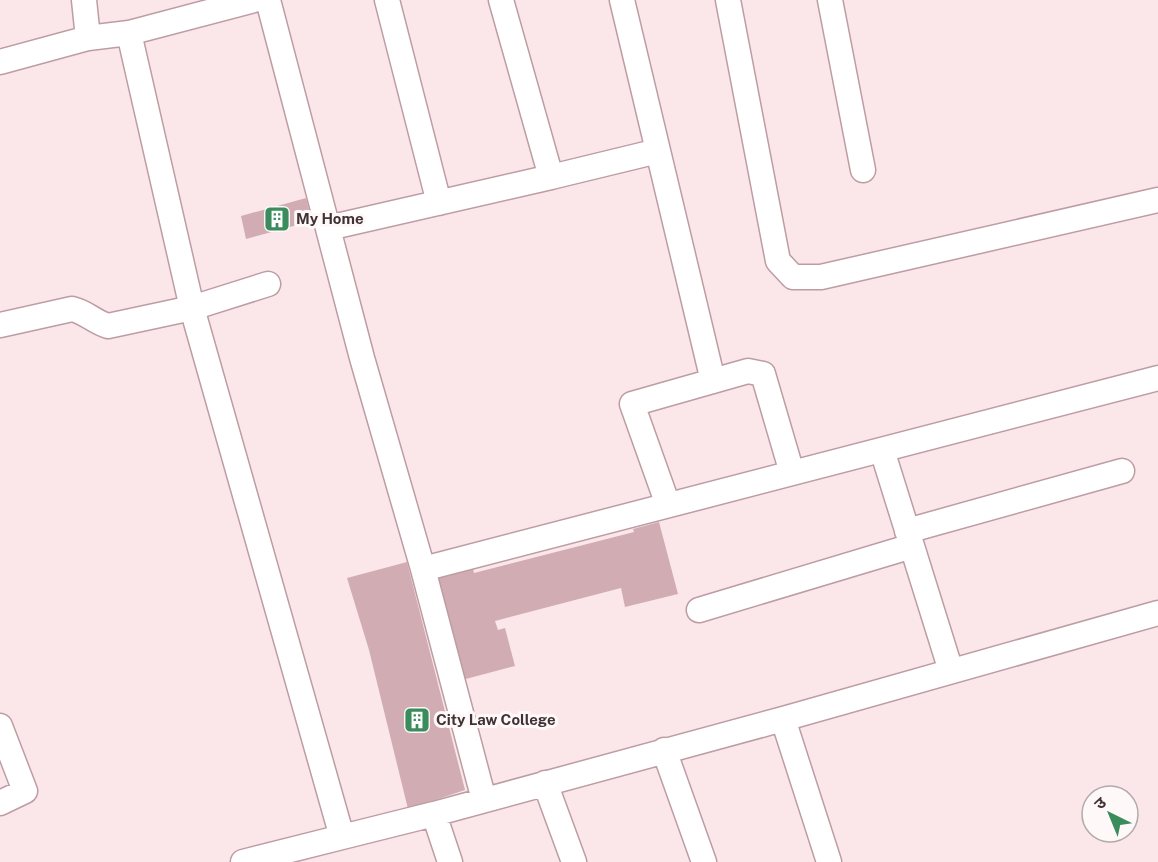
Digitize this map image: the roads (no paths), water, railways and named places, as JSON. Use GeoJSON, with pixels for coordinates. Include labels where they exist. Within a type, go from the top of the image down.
{"type":"FeatureCollection","features":[{"type":"Feature","properties":{"kind":"street"},"geometry":{"type":"LineString","coordinates":[[84,0],[88,38]]}},
{"type":"Feature","properties":{"kind":"street"},"geometry":{"type":"LineString","coordinates":[[0,62],[88,38],[129,33],[255,0]]}},
{"type":"Feature","properties":{"kind":"street"},"geometry":{"type":"LineString","coordinates":[[268,0],[362,358],[423,569],[484,800]]}},
{"type":"Feature","properties":{"kind":"street"},"geometry":{"type":"LineString","coordinates":[[387,0],[439,202]]}},
{"type":"Feature","properties":{"kind":"street"},"geometry":{"type":"LineString","coordinates":[[501,0],[551,177]]}},
{"type":"Feature","properties":{"kind":"street"},"geometry":{"type":"LineString","coordinates":[[622,0],[713,381]]}},
{"type":"Feature","properties":{"kind":"street"},"geometry":{"type":"LineString","coordinates":[[728,0],[778,261],[793,277],[821,277],[1158,200]]}},
{"type":"Feature","properties":{"kind":"street"},"geometry":{"type":"LineString","coordinates":[[830,0],[863,170]]}},
{"type":"Feature","properties":{"kind":"street"},"geometry":{"type":"LineString","coordinates":[[129,33],[192,308],[342,837]]}},
{"type":"Feature","properties":{"kind":"street"},"geometry":{"type":"LineString","coordinates":[[328,228],[658,152]]}},
{"type":"Feature","properties":{"kind":"street"},"geometry":{"type":"LineString","coordinates":[[0,326],[72,309],[82,311],[95,322],[108,326],[192,308],[268,284]]}},
{"type":"Feature","properties":{"kind":"street"},"geometry":{"type":"LineString","coordinates":[[668,505],[632,404],[713,381],[748,372],[763,374],[792,473]]}},
{"type":"Feature","properties":{"kind":"street"},"geometry":{"type":"LineString","coordinates":[[423,569],[1158,378]]}},
{"type":"Feature","properties":{"kind":"street"},"geometry":{"type":"LineString","coordinates":[[882,450],[951,671]]}},
{"type":"Feature","properties":{"kind":"street"},"geometry":{"type":"LineString","coordinates":[[699,610],[910,538],[1122,471]]}},
{"type":"Feature","properties":{"kind":"street"},"geometry":{"type":"LineString","coordinates":[[243,862],[434,814],[783,719],[1158,613]]}},
{"type":"Feature","properties":{"kind":"street"},"geometry":{"type":"LineString","coordinates":[[783,719],[829,862]]}},
{"type":"Feature","properties":{"kind":"street"},"geometry":{"type":"LineString","coordinates":[[0,726],[25,791],[0,803]]}},
{"type":"Feature","properties":{"kind":"street"},"geometry":{"type":"LineString","coordinates":[[664,750],[704,862]]}},
{"type":"Feature","properties":{"kind":"street"},"geometry":{"type":"LineString","coordinates":[[545,783],[573,862]]}},
{"type":"Feature","properties":{"kind":"street"},"geometry":{"type":"LineString","coordinates":[[434,814],[450,862]]}},
{"type":"Feature","properties":{"kind":"place","name":"My Home"},"geometry":{"type":"Point","coordinates":[277,219]}},
{"type":"Feature","properties":{"kind":"place","name":"City Law College"},"geometry":{"type":"Point","coordinates":[417,720]}}]}
